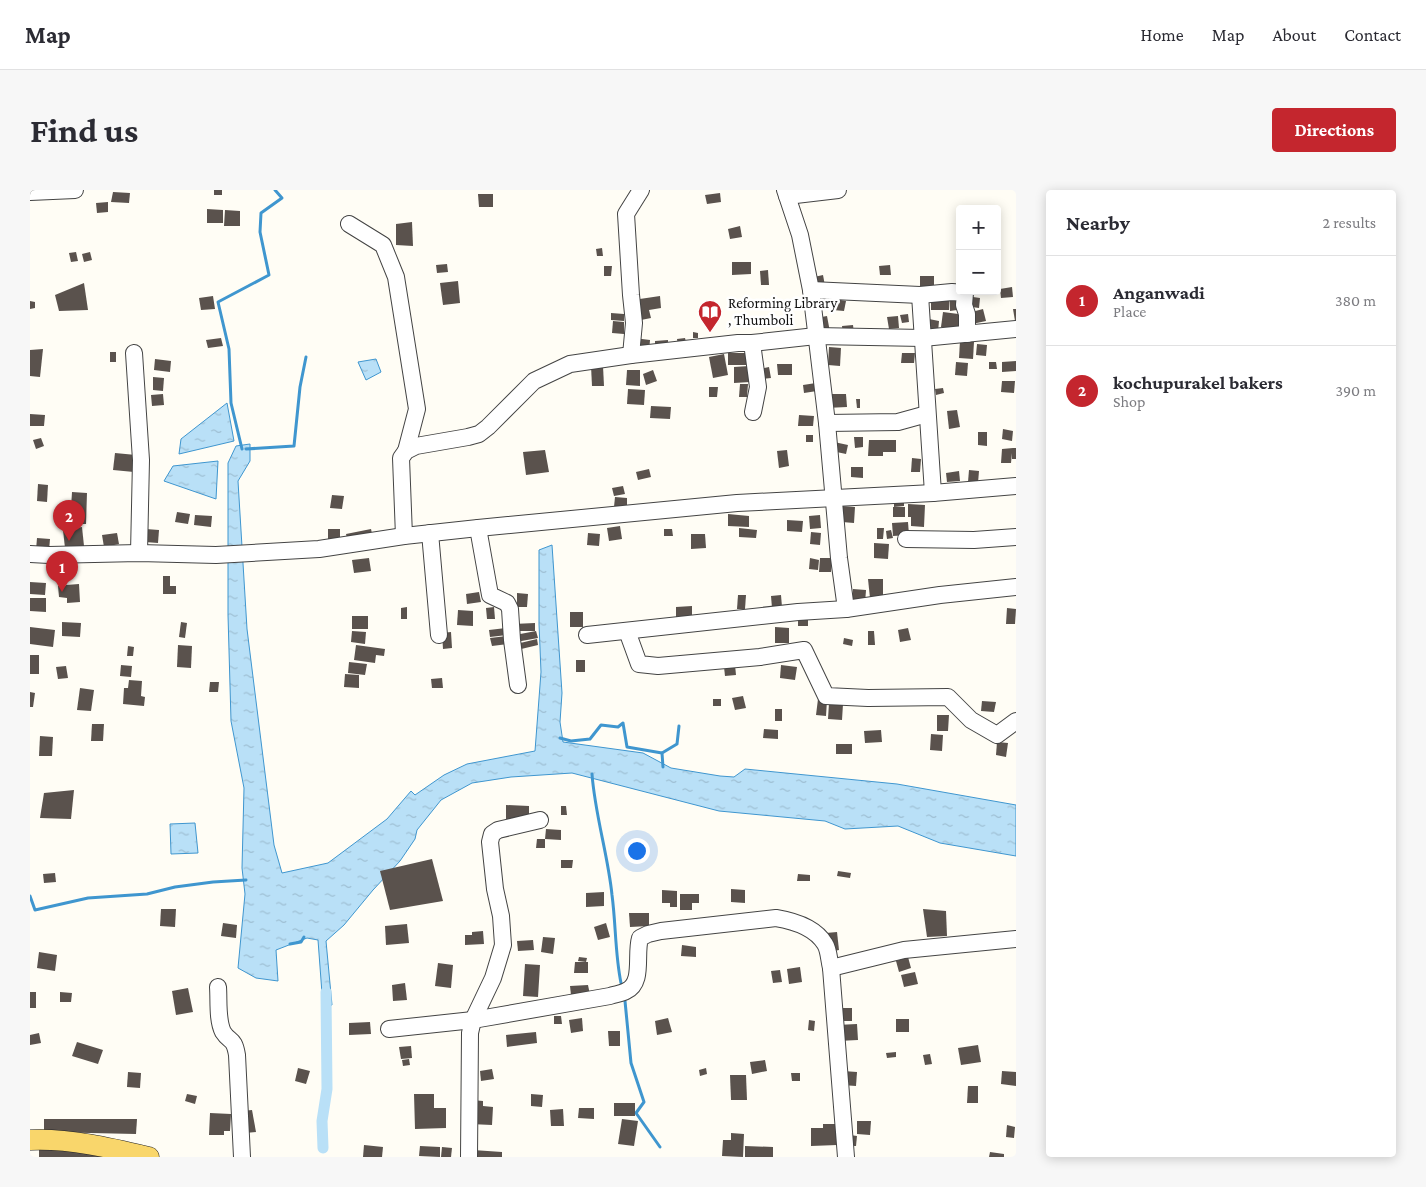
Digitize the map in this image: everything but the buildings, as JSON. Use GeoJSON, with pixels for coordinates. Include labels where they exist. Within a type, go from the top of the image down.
{"type":"FeatureCollection","features":[{"type":"Feature","properties":{"kind":"main road"},"geometry":{"type":"LineString","coordinates":[[30,1140],[45,1139],[116,1149],[149,1157]]}},
{"type":"Feature","properties":{"kind":"street"},"geometry":{"type":"LineString","coordinates":[[30,192],[75,190]]}},
{"type":"Feature","properties":{"kind":"street"},"geometry":{"type":"LineString","coordinates":[[631,355],[634,323],[626,214],[641,190]]}},
{"type":"Feature","properties":{"kind":"street"},"geometry":{"type":"LineString","coordinates":[[838,190],[786,193],[800,235],[811,290],[846,609]]}},
{"type":"Feature","properties":{"kind":"street"},"geometry":{"type":"LineString","coordinates":[[349,224],[383,245],[396,277],[417,409],[406,451],[402,458],[404,536]]}},
{"type":"Feature","properties":{"kind":"street"},"geometry":{"type":"LineString","coordinates":[[811,290],[920,295],[952,292],[965,293],[964,305],[967,314],[967,334]]}},
{"type":"Feature","properties":{"kind":"street"},"geometry":{"type":"LineString","coordinates":[[920,295],[933,494]]}},
{"type":"Feature","properties":{"kind":"street"},"geometry":{"type":"LineString","coordinates":[[406,451],[416,446],[479,434],[534,381],[570,364],[738,342],[752,343],[816,336],[923,338],[1016,328]]}},
{"type":"Feature","properties":{"kind":"street"},"geometry":{"type":"LineString","coordinates":[[752,343],[758,387],[753,412]]}},
{"type":"Feature","properties":{"kind":"street"},"geometry":{"type":"LineString","coordinates":[[134,353],[141,460],[139,553]]}},
{"type":"Feature","properties":{"kind":"street"},"geometry":{"type":"LineString","coordinates":[[827,423],[898,422],[927,414]]}},
{"type":"Feature","properties":{"kind":"street"},"geometry":{"type":"LineString","coordinates":[[30,554],[139,553],[216,555],[319,549],[430,533],[737,503],[933,494],[1016,486]]}},
{"type":"Feature","properties":{"kind":"street"},"geometry":{"type":"LineString","coordinates":[[478,528],[490,595],[507,603],[510,609],[518,685]]}},
{"type":"Feature","properties":{"kind":"street"},"geometry":{"type":"LineString","coordinates":[[430,533],[439,635]]}},
{"type":"Feature","properties":{"kind":"street"},"geometry":{"type":"LineString","coordinates":[[906,540],[974,540],[1016,537]]}},
{"type":"Feature","properties":{"kind":"street"},"geometry":{"type":"LineString","coordinates":[[587,635],[798,612],[846,609],[940,595],[1016,587]]}},
{"type":"Feature","properties":{"kind":"street"},"geometry":{"type":"LineString","coordinates":[[627,631],[639,664],[658,666],[760,657],[804,650],[826,696],[868,698],[948,696],[971,720],[997,735],[1016,721]]}},
{"type":"Feature","properties":{"kind":"street"},"geometry":{"type":"LineString","coordinates":[[469,1157],[468,1080],[470,1033],[473,1020],[493,978],[503,945],[501,916],[495,889],[490,842],[492,834],[498,830],[540,820]]}},
{"type":"Feature","properties":{"kind":"street"},"geometry":{"type":"LineString","coordinates":[[389,1029],[473,1020],[610,996],[627,991],[634,985],[638,973],[637,948],[640,938],[661,930],[776,918],[795,921],[812,931],[826,944],[831,968],[846,1157]]}},
{"type":"Feature","properties":{"kind":"street"},"geometry":{"type":"LineString","coordinates":[[831,968],[904,950],[1016,938]]}},
{"type":"Feature","properties":{"kind":"street"},"geometry":{"type":"LineString","coordinates":[[218,987],[222,1031],[236,1044],[242,1157]]}},
{"type":"Feature","properties":{"kind":"water"},"geometry":{"type":"Polygon","coordinates":[[[376,359],[381,372],[366,380],[358,362],[376,359]]]}},
{"type":"Feature","properties":{"kind":"water"},"geometry":{"type":"Polygon","coordinates":[[[227,403],[234,441],[179,454],[181,439],[227,403]]]}},
{"type":"Feature","properties":{"kind":"water"},"geometry":{"type":"Polygon","coordinates":[[[250,444],[250,461],[238,481],[247,629],[274,845],[282,873],[328,863],[387,819],[411,791],[415,795],[444,775],[467,764],[535,751],[541,672],[539,550],[552,545],[562,693],[560,722],[563,742],[643,753],[671,768],[720,776],[734,777],[745,769],[897,784],[1016,805],[1016,856],[940,843],[898,826],[845,829],[825,821],[719,811],[572,773],[511,777],[472,783],[441,800],[417,830],[415,839],[400,861],[344,925],[326,941],[332,1005],[323,1007],[318,940],[307,938],[276,950],[278,981],[256,978],[238,968],[245,894],[242,868],[244,788],[231,721],[228,615],[228,463],[236,446],[250,444]]]}},
{"type":"Feature","properties":{"kind":"water"},"geometry":{"type":"Polygon","coordinates":[[[218,461],[216,499],[164,481],[173,466],[218,461]]]}},
{"type":"Feature","properties":{"kind":"water"},"geometry":{"type":"Polygon","coordinates":[[[195,823],[198,853],[171,854],[170,824],[195,823]]]}},
{"type":"Feature","properties":{"kind":"waterway"},"geometry":{"type":"LineString","coordinates":[[242,449],[231,403],[229,349],[218,302],[269,275],[260,232],[261,213],[282,198],[275,190]]}},
{"type":"Feature","properties":{"kind":"waterway"},"geometry":{"type":"LineString","coordinates":[[246,449],[294,446],[300,387],[306,357]]}},
{"type":"Feature","properties":{"kind":"waterway"},"geometry":{"type":"LineString","coordinates":[[560,738],[571,741],[590,739],[601,725],[618,727],[623,723],[627,747],[662,753]]}},
{"type":"Feature","properties":{"kind":"waterway"},"geometry":{"type":"LineString","coordinates":[[663,767],[662,753],[677,744],[679,726]]}},
{"type":"Feature","properties":{"kind":"waterway"},"geometry":{"type":"LineString","coordinates":[[592,774],[610,880],[621,983]]}},
{"type":"Feature","properties":{"kind":"waterway"},"geometry":{"type":"LineString","coordinates":[[30,896],[35,910],[88,898],[147,894],[175,887],[246,880]]}},
{"type":"Feature","properties":{"kind":"waterway"},"geometry":{"type":"LineString","coordinates":[[290,944],[301,942],[304,937]]}},
{"type":"Feature","properties":{"kind":"waterway"},"geometry":{"type":"LineString","coordinates":[[323,1148],[322,1121],[327,1089],[326,992]]}},
{"type":"Feature","properties":{"kind":"waterway"},"geometry":{"type":"LineString","coordinates":[[625,1001],[631,1063],[644,1102],[636,1113],[660,1147]]}},
{"type":"Feature","properties":{"kind":"place","name":"Reforming Library , Thumboli"},"geometry":{"type":"Point","coordinates":[710,333]}},
{"type":"Feature","properties":{"kind":"place","name":"kochupurakel bakers"},"geometry":{"type":"Point","coordinates":[69,541]}},
{"type":"Feature","properties":{"kind":"place","name":"Anganwadi"},"geometry":{"type":"Point","coordinates":[62,592]}}]}
